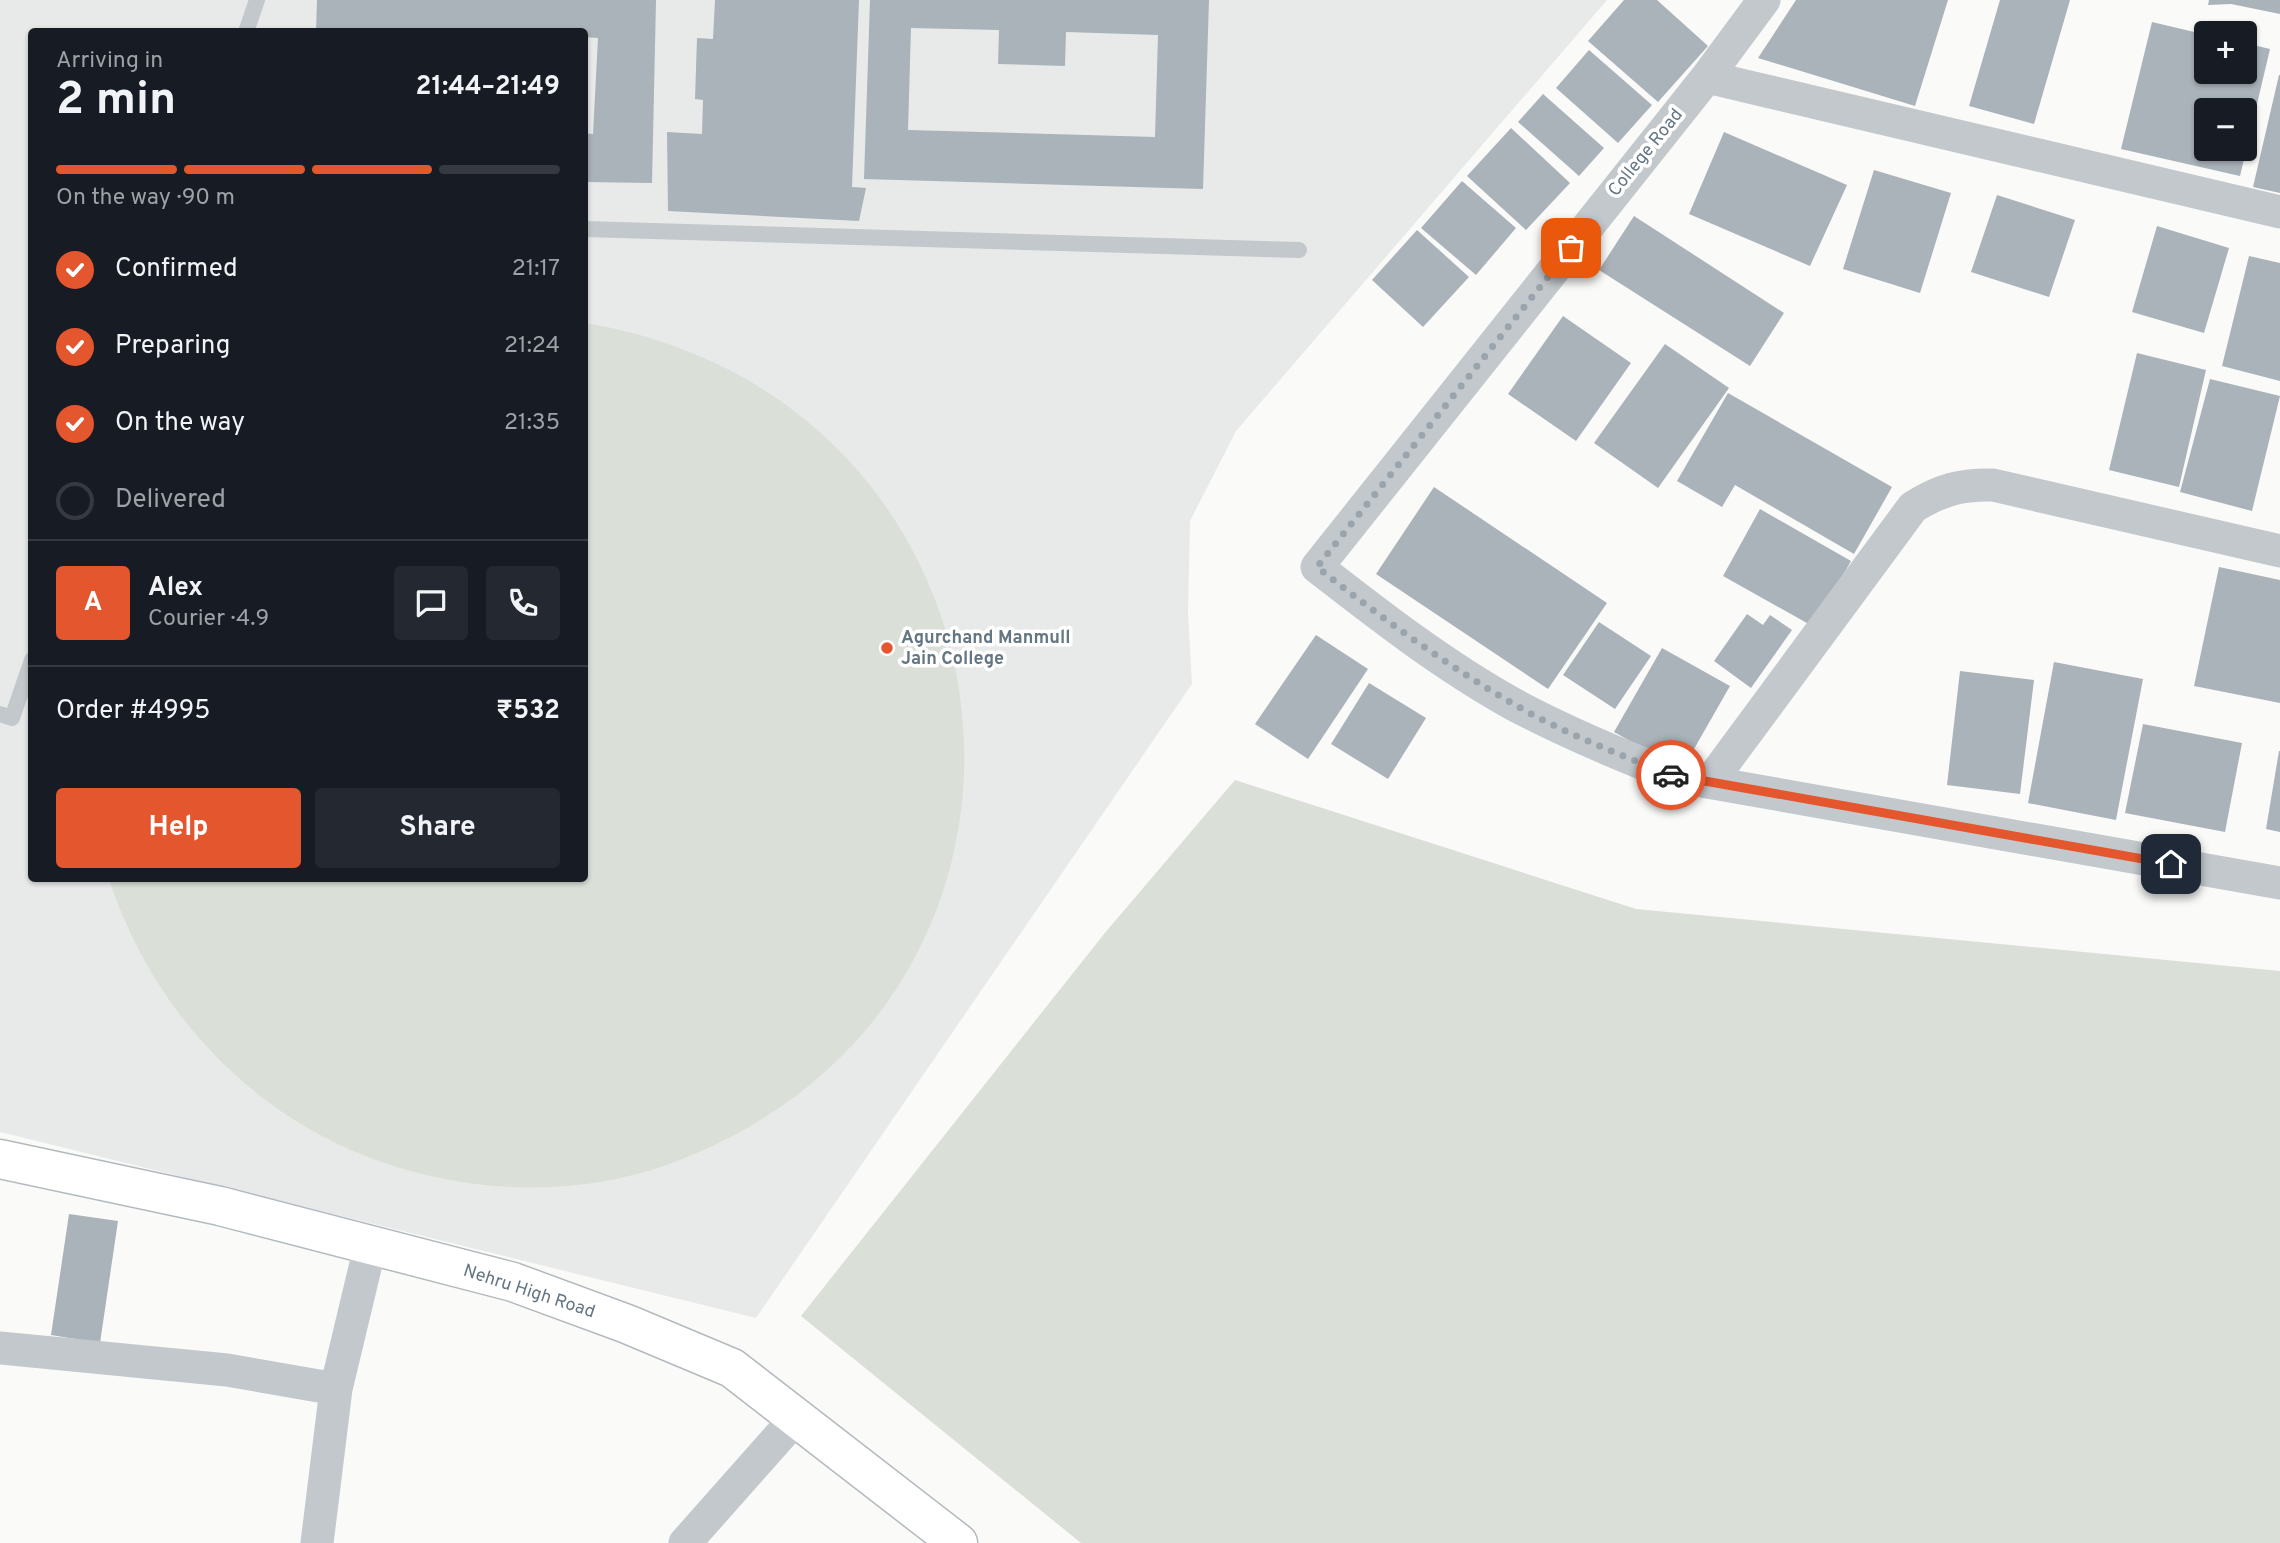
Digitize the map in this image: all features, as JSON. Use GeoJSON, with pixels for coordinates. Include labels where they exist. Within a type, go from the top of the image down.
{"type":"FeatureCollection","features":[{"type":"Feature","properties":{"kind":"street","name":"College Road"},"geometry":{"type":"LineString","coordinates":[[1710,782],[1673,776],[1594,744],[1512,703],[1405,636],[1317,567],[1707,77],[1764,0]]}},
{"type":"Feature","properties":{"kind":"street"},"geometry":{"type":"LineString","coordinates":[[1707,77],[2280,212]]}},
{"type":"Feature","properties":{"kind":"street"},"geometry":{"type":"LineString","coordinates":[[2280,551],[1993,485],[1965,485],[1939,491],[1913,507],[1710,782],[2280,883]]}},
{"type":"Feature","properties":{"kind":"street","name":"Nehru High Road"},"geometry":{"type":"LineString","coordinates":[[0,1159],[220,1206],[513,1282],[627,1324],[732,1368],[794,1420],[958,1543]]}},
{"type":"Feature","properties":{"kind":"street"},"geometry":{"type":"LineString","coordinates":[[317,1543],[337,1389],[370,1247]]}},
{"type":"Feature","properties":{"kind":"street"},"geometry":{"type":"LineString","coordinates":[[0,1348],[227,1370],[337,1389]]}},
{"type":"Feature","properties":{"kind":"street"},"geometry":{"type":"LineString","coordinates":[[685,1543],[794,1420]]}},
{"type":"Feature","properties":{"kind":"lane"},"geometry":{"type":"LineString","coordinates":[[247,28],[257,0]]}},
{"type":"Feature","properties":{"kind":"lane"},"geometry":{"type":"LineString","coordinates":[[588,229],[1300,250]]}},
{"type":"Feature","properties":{"kind":"lane"},"geometry":{"type":"LineString","coordinates":[[0,714],[12,718],[28,672]]}},
{"type":"Feature","properties":{"kind":"shaded area","name":"Agurchand Manmull Jain College"},"geometry":{"type":"Polygon","coordinates":[[[0,0],[1607,0],[1236,431],[1190,521],[1188,613],[1192,684],[756,1318],[0,1132],[0,0]]]}},
{"type":"Feature","properties":{"kind":"shaded area"},"geometry":{"type":"Polygon","coordinates":[[[588,324],[736,374],[850,462],[926,577],[961,707],[956,842],[908,969],[817,1079],[680,1160],[642,1173],[603,1181],[524,1187],[445,1179],[368,1157],[323,1136],[281,1111],[242,1081],[207,1047],[176,1010],[149,969],[127,925],[110,882],[588,882],[588,324]]]}},
{"type":"Feature","properties":{"kind":"shaded area"},"geometry":{"type":"Polygon","coordinates":[[[1235,780],[1636,909],[2280,971],[2280,1543],[1081,1543],[801,1316],[1104,934],[1235,780]]]}},
{"type":"Feature","properties":{"kind":"building"},"geometry":{"type":"Polygon","coordinates":[[[317,0],[656,0],[652,183],[588,182],[588,133],[593,134],[598,38],[588,37],[588,28],[316,28],[317,0]]]}},
{"type":"Feature","properties":{"kind":"building"},"geometry":{"type":"Polygon","coordinates":[[[715,0],[859,0],[852,187],[866,188],[859,221],[668,211],[667,132],[702,134],[703,100],[695,99],[697,38],[713,39],[715,0]]]}},
{"type":"Feature","properties":{"kind":"building"},"geometry":{"type":"Polygon","coordinates":[[[870,0],[1209,0],[1203,189],[864,179],[870,0]],[[911,28],[908,130],[1155,137],[1158,35],[1066,32],[1065,66],[998,64],[999,30],[911,28]]]}},
{"type":"Feature","properties":{"kind":"building"},"geometry":{"type":"Polygon","coordinates":[[[1624,0],[1657,0],[1708,46],[1658,102],[1588,41],[1624,0]]]}},
{"type":"Feature","properties":{"kind":"building"},"geometry":{"type":"Polygon","coordinates":[[[1796,0],[1948,0],[1915,106],[1758,58],[1796,0]]]}},
{"type":"Feature","properties":{"kind":"building"},"geometry":{"type":"Polygon","coordinates":[[[2000,0],[2070,0],[2034,124],[1969,106],[2000,0]]]}},
{"type":"Feature","properties":{"kind":"building"},"geometry":{"type":"Polygon","coordinates":[[[2209,0],[2280,0],[2280,14],[2231,4],[2208,5],[2209,0]]]}},
{"type":"Feature","properties":{"kind":"building"},"geometry":{"type":"Polygon","coordinates":[[[2152,22],[2194,32],[2194,84],[2257,84],[2257,46],[2270,49],[2257,104],[2257,98],[2194,98],[2194,161],[2244,161],[2240,176],[2121,149],[2152,22]]]}},
{"type":"Feature","properties":{"kind":"building"},"geometry":{"type":"Polygon","coordinates":[[[1589,50],[1652,105],[1618,143],[1556,88],[1589,50]]]}},
{"type":"Feature","properties":{"kind":"building"},"geometry":{"type":"Polygon","coordinates":[[[2280,75],[2280,193],[2253,187],[2280,75]]]}},
{"type":"Feature","properties":{"kind":"building"},"geometry":{"type":"Polygon","coordinates":[[[1543,94],[1604,148],[1579,176],[1518,122],[1543,94]]]}},
{"type":"Feature","properties":{"kind":"building"},"geometry":{"type":"Polygon","coordinates":[[[1511,128],[1570,183],[1526,230],[1467,176],[1511,128]]]}},
{"type":"Feature","properties":{"kind":"building"},"geometry":{"type":"Polygon","coordinates":[[[1724,132],[1847,185],[1810,266],[1689,214],[1724,132]]]}},
{"type":"Feature","properties":{"kind":"building"},"geometry":{"type":"Polygon","coordinates":[[[1874,170],[1951,193],[1920,293],[1843,269],[1874,170]]]}},
{"type":"Feature","properties":{"kind":"building"},"geometry":{"type":"Polygon","coordinates":[[[1462,181],[1516,228],[1476,275],[1421,228],[1462,181]]]}},
{"type":"Feature","properties":{"kind":"building"},"geometry":{"type":"Polygon","coordinates":[[[1997,195],[2075,220],[2049,297],[1971,272],[1997,195]]]}},
{"type":"Feature","properties":{"kind":"building"},"geometry":{"type":"Polygon","coordinates":[[[1634,216],[1784,313],[1750,366],[1599,270],[1634,216]]]}},
{"type":"Feature","properties":{"kind":"building"},"geometry":{"type":"Polygon","coordinates":[[[2157,226],[2229,248],[2204,333],[2132,312],[2157,226]]]}},
{"type":"Feature","properties":{"kind":"building"},"geometry":{"type":"Polygon","coordinates":[[[1417,230],[1469,277],[1423,327],[1372,280],[1417,230]]]}},
{"type":"Feature","properties":{"kind":"building"},"geometry":{"type":"Polygon","coordinates":[[[2249,256],[2280,263],[2280,381],[2222,366],[2249,256]]]}},
{"type":"Feature","properties":{"kind":"building"},"geometry":{"type":"Polygon","coordinates":[[[1563,316],[1631,363],[1576,441],[1508,394],[1563,316]]]}},
{"type":"Feature","properties":{"kind":"building"},"geometry":{"type":"Polygon","coordinates":[[[1665,344],[1729,388],[1658,488],[1594,443],[1665,344]]]}},
{"type":"Feature","properties":{"kind":"building"},"geometry":{"type":"Polygon","coordinates":[[[2137,353],[2206,370],[2179,487],[2109,470],[2137,353]]]}},
{"type":"Feature","properties":{"kind":"building"},"geometry":{"type":"Polygon","coordinates":[[[2210,379],[2280,396],[2252,511],[2180,492],[2210,379]]]}},
{"type":"Feature","properties":{"kind":"building"},"geometry":{"type":"Polygon","coordinates":[[[1728,393],[1892,487],[1854,554],[1735,485],[1722,507],[1677,481],[1728,393]]]}},
{"type":"Feature","properties":{"kind":"building"},"geometry":{"type":"Polygon","coordinates":[[[1434,487],[1607,603],[1548,689],[1376,574],[1434,487]]]}},
{"type":"Feature","properties":{"kind":"building"},"geometry":{"type":"Polygon","coordinates":[[[1760,509],[1851,561],[1814,627],[1723,576],[1760,509]]]}},
{"type":"Feature","properties":{"kind":"building"},"geometry":{"type":"Polygon","coordinates":[[[2219,567],[2280,580],[2280,703],[2194,686],[2219,567]]]}},
{"type":"Feature","properties":{"kind":"building"},"geometry":{"type":"Polygon","coordinates":[[[1747,614],[1763,625],[1770,615],[1792,630],[1751,688],[1714,661],[1747,614]]]}},
{"type":"Feature","properties":{"kind":"building"},"geometry":{"type":"Polygon","coordinates":[[[1599,622],[1651,656],[1615,709],[1563,675],[1599,622]]]}},
{"type":"Feature","properties":{"kind":"building"},"geometry":{"type":"Polygon","coordinates":[[[1316,635],[1368,669],[1308,759],[1255,724],[1316,635]]]}},
{"type":"Feature","properties":{"kind":"building"},"geometry":{"type":"Polygon","coordinates":[[[1662,648],[1730,686],[1682,770],[1614,732],[1662,648]]]}},
{"type":"Feature","properties":{"kind":"building"},"geometry":{"type":"Polygon","coordinates":[[[2054,662],[2143,679],[2116,820],[2028,803],[2054,662]]]}},
{"type":"Feature","properties":{"kind":"building"},"geometry":{"type":"Polygon","coordinates":[[[1960,671],[2034,680],[2020,794],[1947,785],[1960,671]]]}},
{"type":"Feature","properties":{"kind":"building"},"geometry":{"type":"Polygon","coordinates":[[[1369,683],[1426,718],[1388,779],[1331,744],[1369,683]]]}},
{"type":"Feature","properties":{"kind":"building"},"geometry":{"type":"Polygon","coordinates":[[[2143,724],[2242,743],[2225,832],[2125,813],[2143,724]]]}},
{"type":"Feature","properties":{"kind":"building"},"geometry":{"type":"Polygon","coordinates":[[[2280,751],[2280,832],[2266,829],[2280,751]]]}},
{"type":"Feature","properties":{"kind":"building"},"geometry":{"type":"Polygon","coordinates":[[[69,1214],[118,1221],[100,1343],[51,1335],[69,1214]]]}},
{"type":"Feature","properties":{"kind":"way so far"},"geometry":{"type":"LineString","coordinates":[[1571,248],[1317,567],[1405,636],[1512,703],[1594,744],[1671,775]]}},
{"type":"Feature","properties":{"kind":"place","name":"Agurchand Manmull Jain College"},"geometry":{"type":"Point","coordinates":[887,648]}},
{"type":"Feature","properties":{"kind":"route"},"geometry":{"type":"LineString","coordinates":[[1671,775],[2171,864]]}}]}
